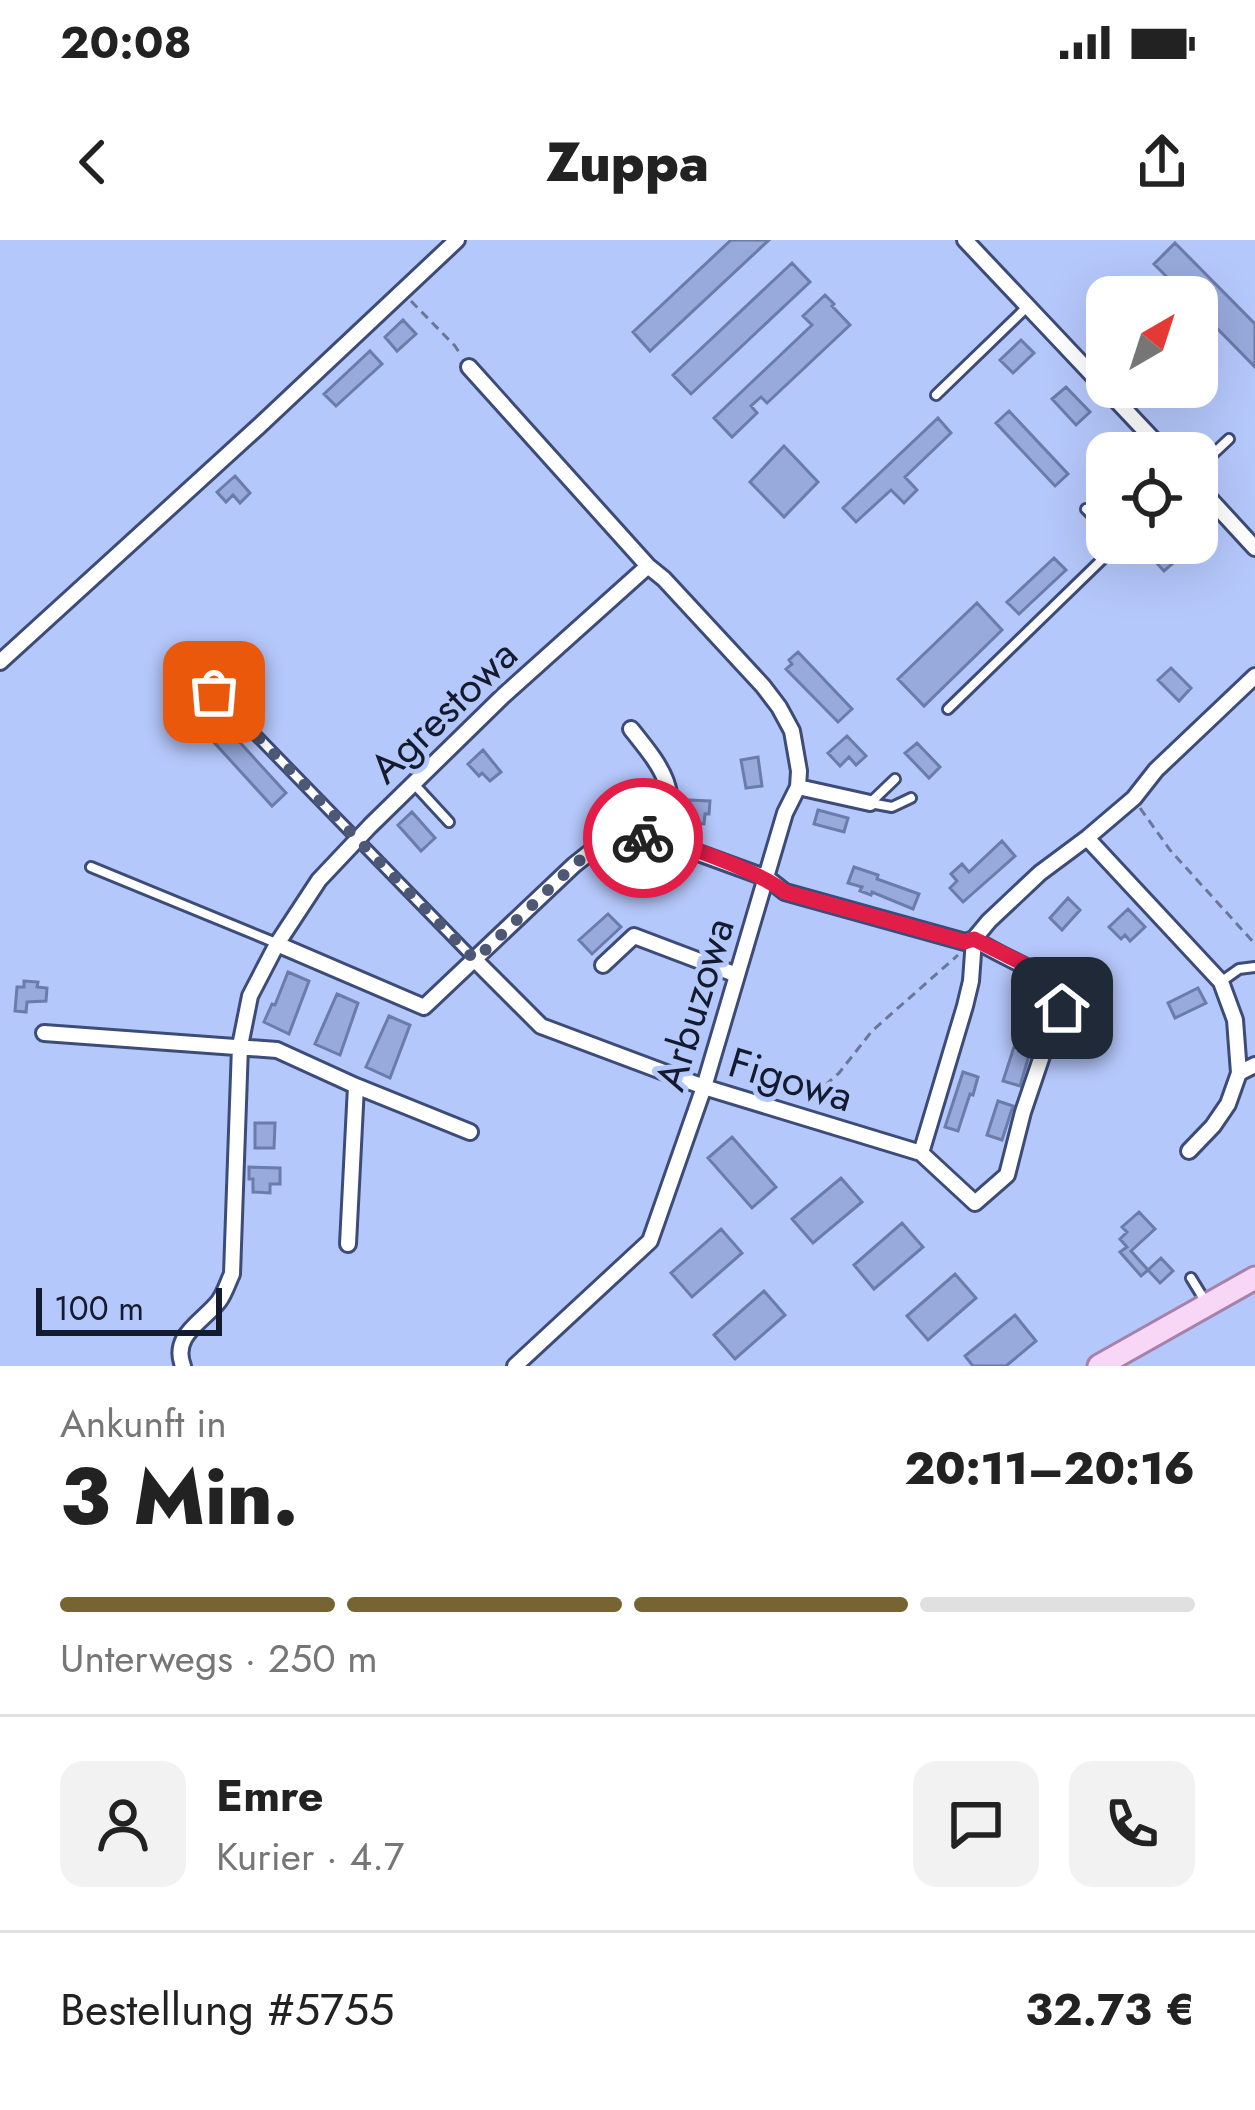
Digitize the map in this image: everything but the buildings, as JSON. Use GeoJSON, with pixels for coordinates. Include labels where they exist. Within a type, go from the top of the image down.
{"type":"FeatureCollection","features":[{"type":"Feature","properties":{"kind":"main road"},"geometry":{"type":"LineString","coordinates":[[1099,1366],[1255,1278]]}},
{"type":"Feature","properties":{"kind":"street"},"geometry":{"type":"LineString","coordinates":[[0,662],[457,240]]}},
{"type":"Feature","properties":{"kind":"street"},"geometry":{"type":"LineString","coordinates":[[965,240],[1146,432]]}},
{"type":"Feature","properties":{"kind":"street","name":"Arbuzowa"},"geometry":{"type":"LineString","coordinates":[[469,367],[779,707],[792,731],[798,787],[785,812],[704,1087],[650,1241],[515,1366]]}},
{"type":"Feature","properties":{"kind":"street"},"geometry":{"type":"LineString","coordinates":[[1218,508],[1255,548]]}},
{"type":"Feature","properties":{"kind":"street","name":"Agrestowa"},"geometry":{"type":"LineString","coordinates":[[182,1366],[180,1347],[186,1333],[220,1300],[232,1274],[240,1046],[250,996],[277,944],[319,880],[356,840],[503,696],[648,566]]}},
{"type":"Feature","properties":{"kind":"street"},"geometry":{"type":"LineString","coordinates":[[921,1153],[971,981],[970,941],[1040,873],[1134,798],[1156,770],[1255,676]]}},
{"type":"Feature","properties":{"kind":"street"},"geometry":{"type":"LineString","coordinates":[[631,729],[661,766],[672,801],[671,843]]}},
{"type":"Feature","properties":{"kind":"street"},"geometry":{"type":"LineString","coordinates":[[798,787],[869,802]]}},
{"type":"Feature","properties":{"kind":"street"},"geometry":{"type":"LineString","coordinates":[[277,944],[424,1007],[603,842],[650,837],[767,878],[785,892],[970,941]]}},
{"type":"Feature","properties":{"kind":"street"},"geometry":{"type":"LineString","coordinates":[[1088,838],[1221,982],[1235,1020],[1239,1073],[1228,1104],[1189,1150]]}},
{"type":"Feature","properties":{"kind":"street"},"geometry":{"type":"LineString","coordinates":[[603,964],[634,936],[737,975]]}},
{"type":"Feature","properties":{"kind":"street","name":"Figowa"},"geometry":{"type":"LineString","coordinates":[[475,960],[541,1026],[704,1087],[921,1153],[975,1203],[1007,1175],[1023,1112],[1062,1008],[1063,990],[1042,973],[970,941]]}},
{"type":"Feature","properties":{"kind":"street"},"geometry":{"type":"LineString","coordinates":[[44,1033],[278,1050],[470,1132]]}},
{"type":"Feature","properties":{"kind":"street"},"geometry":{"type":"LineString","coordinates":[[1239,1073],[1255,1065]]}},
{"type":"Feature","properties":{"kind":"street"},"geometry":{"type":"LineString","coordinates":[[348,1244],[356,1086]]}},
{"type":"Feature","properties":{"kind":"lane"},"geometry":{"type":"LineString","coordinates":[[936,395],[1027,307]]}},
{"type":"Feature","properties":{"kind":"lane"},"geometry":{"type":"LineString","coordinates":[[1218,449],[1229,439]]}},
{"type":"Feature","properties":{"kind":"lane"},"geometry":{"type":"LineString","coordinates":[[948,709],[1097,564]]}},
{"type":"Feature","properties":{"kind":"lane","name":"Figowa"},"geometry":{"type":"LineString","coordinates":[[214,692],[475,960]]}},
{"type":"Feature","properties":{"kind":"lane"},"geometry":{"type":"LineString","coordinates":[[869,802],[895,779]]}},
{"type":"Feature","properties":{"kind":"lane"},"geometry":{"type":"LineString","coordinates":[[414,784],[449,822]]}},
{"type":"Feature","properties":{"kind":"lane"},"geometry":{"type":"LineString","coordinates":[[869,802],[892,807],[911,798]]}},
{"type":"Feature","properties":{"kind":"lane"},"geometry":{"type":"LineString","coordinates":[[91,867],[277,944]]}},
{"type":"Feature","properties":{"kind":"lane"},"geometry":{"type":"LineString","coordinates":[[1221,982],[1239,969],[1255,968]]}},
{"type":"Feature","properties":{"kind":"lane"},"geometry":{"type":"LineString","coordinates":[[1191,1278],[1207,1305]]}},
{"type":"Feature","properties":{"kind":"path"},"geometry":{"type":"LineString","coordinates":[[401,292],[455,346],[469,367]]}},
{"type":"Feature","properties":{"kind":"path"},"geometry":{"type":"LineString","coordinates":[[1134,798],[1170,850],[1255,944]]}},
{"type":"Feature","properties":{"kind":"path"},"geometry":{"type":"LineString","coordinates":[[814,1095],[839,1073],[872,1031],[970,941]]}},
{"type":"Feature","properties":{"kind":"way so far"},"geometry":{"type":"LineString","coordinates":[[214,692],[475,960],[603,842],[643,838]]}},
{"type":"Feature","properties":{"kind":"route"},"geometry":{"type":"LineString","coordinates":[[643,838],[671,843],[767,878],[785,892],[965,942],[974,939],[1042,973],[1063,990],[1062,1008]]}}]}
